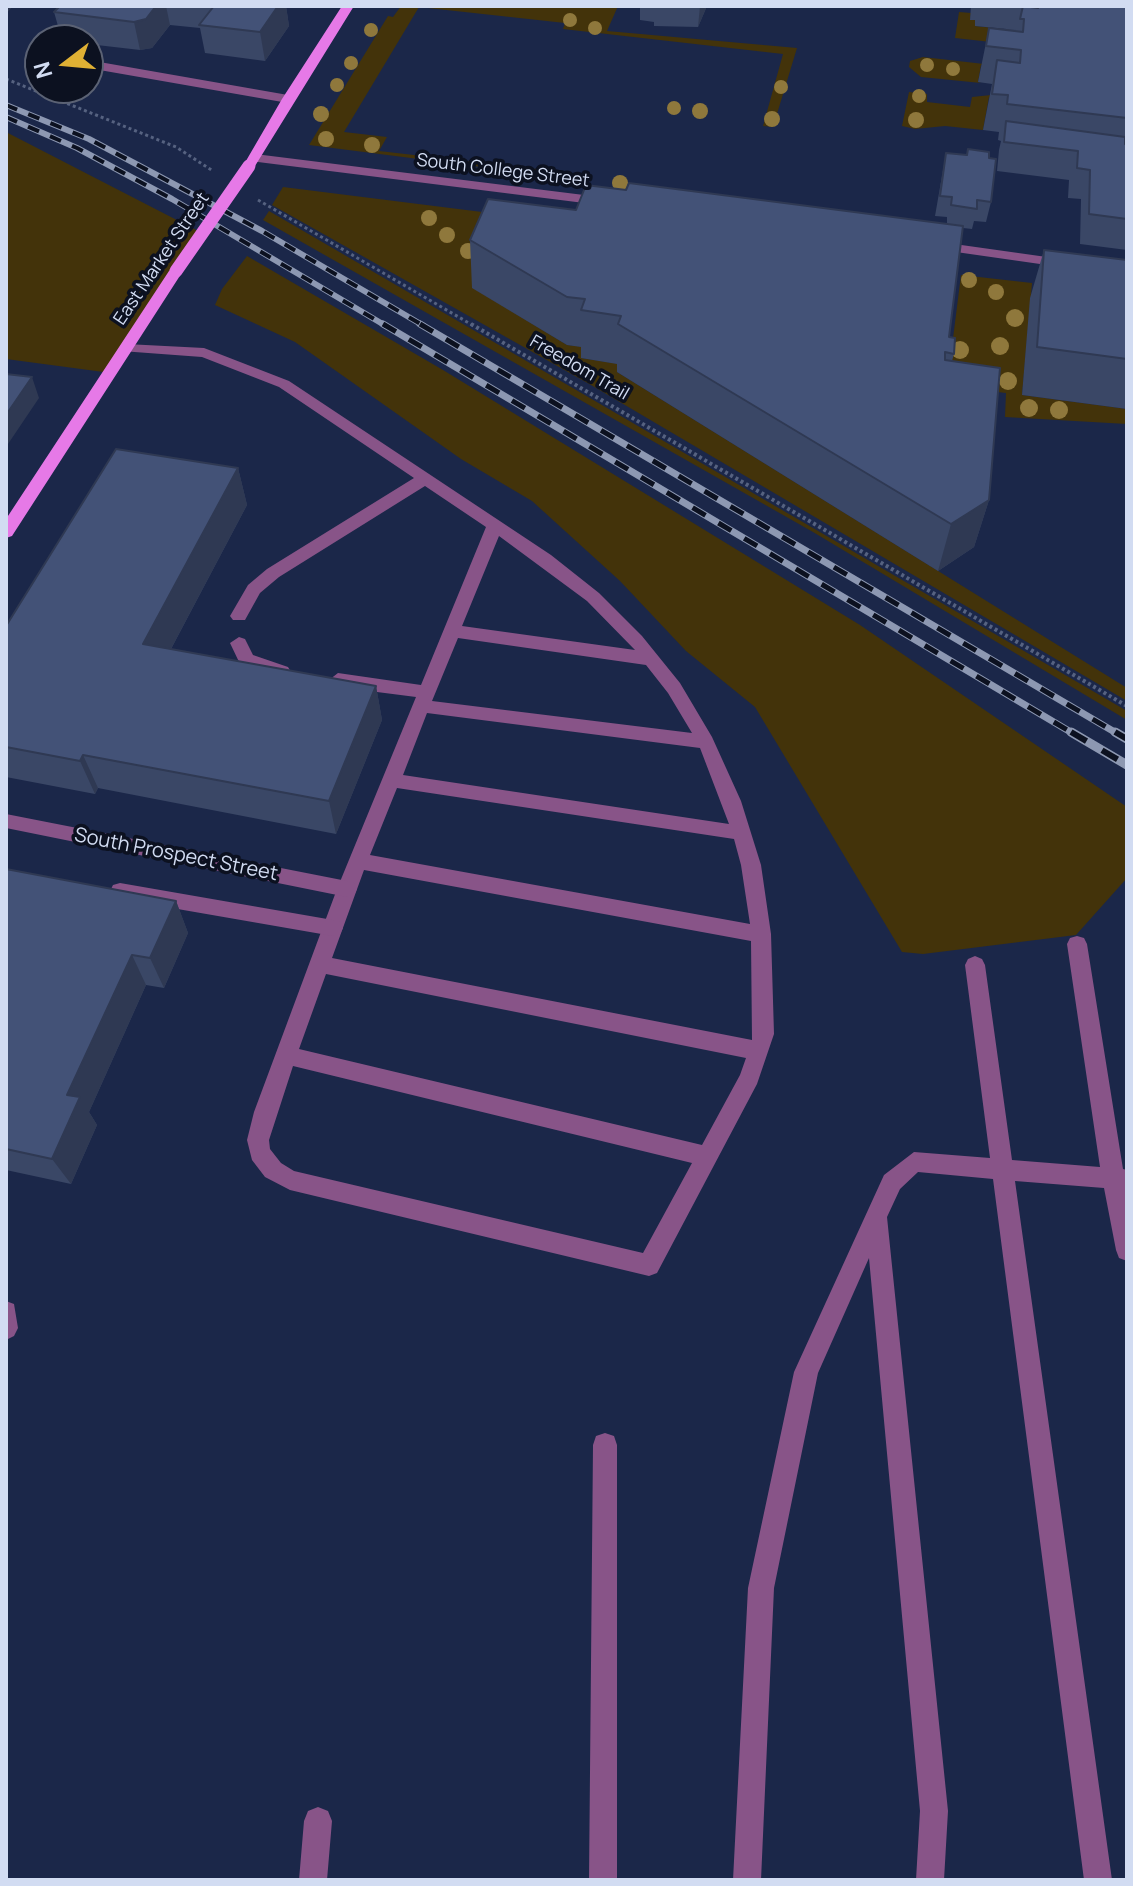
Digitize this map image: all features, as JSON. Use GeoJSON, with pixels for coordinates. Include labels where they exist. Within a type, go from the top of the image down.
{"type":"FeatureCollection","features":[{"type":"Feature","properties":{"kind":"main road","name":"East Market Street"},"geometry":{"type":"LineString","coordinates":[[6,532],[176,271],[252,162],[348,6]]}},
{"type":"Feature","properties":{"kind":"street"},"geometry":{"type":"LineString","coordinates":[[104,67],[288,99]]}},
{"type":"Feature","properties":{"kind":"street","name":"South College Street"},"geometry":{"type":"LineString","coordinates":[[252,162],[622,204]]}},
{"type":"Feature","properties":{"kind":"street"},"geometry":{"type":"LineString","coordinates":[[920,244],[1086,267]]}},
{"type":"Feature","properties":{"kind":"street"},"geometry":{"type":"LineString","coordinates":[[126,348],[204,353],[284,384],[545,559],[593,597],[651,659],[674,688],[706,742],[732,801],[751,865],[761,934],[764,1034],[750,1077],[649,1265],[290,1180],[273,1170],[260,1153],[258,1140],[286,1055],[347,889],[494,527]]}},
{"type":"Feature","properties":{"kind":"street"},"geometry":{"type":"LineString","coordinates":[[239,616],[254,589],[273,573],[424,479]]}},
{"type":"Feature","properties":{"kind":"street"},"geometry":{"type":"LineString","coordinates":[[452,631],[651,659]]}},
{"type":"Feature","properties":{"kind":"street"},"geometry":{"type":"LineString","coordinates":[[239,643],[246,659],[273,671],[424,699],[706,742]]}},
{"type":"Feature","properties":{"kind":"street"},"geometry":{"type":"LineString","coordinates":[[391,780],[741,833]]}},
{"type":"Feature","properties":{"kind":"street","name":"South Prospect Street"},"geometry":{"type":"LineString","coordinates":[[6,821],[347,889]]}},
{"type":"Feature","properties":{"kind":"street"},"geometry":{"type":"LineString","coordinates":[[358,861],[761,934]]}},
{"type":"Feature","properties":{"kind":"street"},"geometry":{"type":"LineString","coordinates":[[99,888],[333,928]]}},
{"type":"Feature","properties":{"kind":"street"},"geometry":{"type":"LineString","coordinates":[[1077,944],[1120,1180],[1127,1250]]}},
{"type":"Feature","properties":{"kind":"street"},"geometry":{"type":"LineString","coordinates":[[320,964],[759,1051]]}},
{"type":"Feature","properties":{"kind":"street"},"geometry":{"type":"LineString","coordinates":[[975,965],[1098,1880]]}},
{"type":"Feature","properties":{"kind":"street"},"geometry":{"type":"LineString","coordinates":[[286,1055],[708,1157]]}},
{"type":"Feature","properties":{"kind":"street"},"geometry":{"type":"LineString","coordinates":[[762,1880],[747,1880],[761,1588],[806,1372],[892,1182],[914,1162],[1120,1180]]}},
{"type":"Feature","properties":{"kind":"street"},"geometry":{"type":"LineString","coordinates":[[877,1215],[934,1811],[930,1880]]}},
{"type":"Feature","properties":{"kind":"street"},"geometry":{"type":"LineString","coordinates":[[6,1312],[6,1328]]}},
{"type":"Feature","properties":{"kind":"street"},"geometry":{"type":"LineString","coordinates":[[603,1880],[605,1445]]}},
{"type":"Feature","properties":{"kind":"street"},"geometry":{"type":"LineString","coordinates":[[313,1880],[318,1821]]}},
{"type":"Feature","properties":{"kind":"path"},"geometry":{"type":"LineString","coordinates":[[6,79],[176,147],[213,171]]}},
{"type":"Feature","properties":{"kind":"path","name":"Freedom Trail"},"geometry":{"type":"LineString","coordinates":[[251,195],[1127,706]]}},
{"type":"Feature","properties":{"kind":"shaded area"},"geometry":{"type":"Polygon","coordinates":[[[401,6],[618,6],[607,31],[797,48],[773,127],[763,126],[783,54],[563,29],[565,23],[419,7],[344,132],[387,137],[379,151],[554,171],[552,176],[309,145],[388,16],[393,17],[401,6]]]}},
{"type":"Feature","properties":{"kind":"shaded area"},"geometry":{"type":"Polygon","coordinates":[[[959,12],[971,13],[970,19],[975,20],[975,26],[1030,32],[991,42],[955,38],[959,12]]]}},
{"type":"Feature","properties":{"kind":"shaded area"},"geometry":{"type":"Polygon","coordinates":[[[923,57],[984,64],[981,65],[978,82],[981,83],[921,77],[909,67],[910,61],[923,57]]]}},
{"type":"Feature","properties":{"kind":"shaded area"},"geometry":{"type":"Polygon","coordinates":[[[909,92],[927,94],[927,102],[970,107],[972,97],[1001,94],[989,97],[983,130],[945,126],[915,129],[902,126],[909,92]]]}},
{"type":"Feature","properties":{"kind":"shaded area"},"geometry":{"type":"Polygon","coordinates":[[[6,132],[202,233],[111,373],[6,359],[6,132]]]}},
{"type":"Feature","properties":{"kind":"shaded area"},"geometry":{"type":"Polygon","coordinates":[[[283,187],[514,216],[473,288],[567,345],[585,347],[581,358],[619,364],[617,372],[1127,688],[1127,701],[591,385],[272,205],[283,187]]]}},
{"type":"Feature","properties":{"kind":"shaded area"},"geometry":{"type":"Polygon","coordinates":[[[269,211],[1127,711],[1127,720],[813,532],[263,220],[269,211]]]}},
{"type":"Feature","properties":{"kind":"shaded area"},"geometry":{"type":"Polygon","coordinates":[[[247,256],[443,370],[860,625],[1127,807],[1127,878],[1076,935],[923,954],[902,952],[755,707],[686,651],[620,581],[532,501],[461,459],[295,342],[215,305],[222,289],[247,256]]]}},
{"type":"Feature","properties":{"kind":"shaded area"},"geometry":{"type":"Polygon","coordinates":[[[961,275],[1032,283],[1022,395],[1127,409],[1127,424],[1005,417],[1006,393],[947,386],[961,275]]]}},
{"type":"Feature","properties":{"kind":"building"},"geometry":{"type":"Polygon","coordinates":[[[60,6],[156,6],[146,19],[134,22],[54,12],[60,6]]]}},
{"type":"Feature","properties":{"kind":"building"},"geometry":{"type":"Polygon","coordinates":[[[214,6],[278,6],[260,32],[199,25],[214,6]]]}},
{"type":"Feature","properties":{"kind":"building"},"geometry":{"type":"Polygon","coordinates":[[[1023,6],[1127,6],[1127,118],[1007,104],[1008,95],[992,94],[997,60],[1020,63],[1021,50],[986,46],[989,28],[1023,32],[1024,19],[1020,19],[1023,6]]]}},
{"type":"Feature","properties":{"kind":"building"},"geometry":{"type":"Polygon","coordinates":[[[1006,121],[1125,137],[1127,219],[1089,214],[1090,170],[1077,168],[1078,151],[1004,142],[1006,121]]]}},
{"type":"Feature","properties":{"kind":"building"},"geometry":{"type":"Polygon","coordinates":[[[968,149],[989,152],[989,158],[996,159],[991,202],[977,200],[977,209],[951,205],[952,197],[940,196],[946,153],[967,155],[968,149]]]}},
{"type":"Feature","properties":{"kind":"building"},"geometry":{"type":"Polygon","coordinates":[[[629,183],[963,226],[949,337],[955,338],[954,354],[945,352],[945,360],[1000,368],[989,500],[951,524],[618,324],[621,316],[581,310],[585,299],[567,297],[470,240],[488,199],[576,210],[586,185],[626,190],[629,183]]]}},
{"type":"Feature","properties":{"kind":"building"},"geometry":{"type":"Polygon","coordinates":[[[1044,250],[1127,260],[1127,359],[1037,347],[1044,250]]]}},
{"type":"Feature","properties":{"kind":"building"},"geometry":{"type":"Polygon","coordinates":[[[6,374],[32,377],[6,415],[6,374]]]}},
{"type":"Feature","properties":{"kind":"building"},"geometry":{"type":"Polygon","coordinates":[[[116,449],[238,468],[143,644],[376,686],[329,801],[83,755],[80,761],[6,747],[6,626],[116,449]]]}},
{"type":"Feature","properties":{"kind":"building"},"geometry":{"type":"Polygon","coordinates":[[[6,869],[176,901],[150,958],[132,955],[67,1095],[80,1097],[52,1159],[6,1149],[6,869]]]}},
{"type":"Feature","properties":{"kind":"railway"},"geometry":{"type":"LineString","coordinates":[[6,105],[89,139],[262,231],[424,326]]}},
{"type":"Feature","properties":{"kind":"railway"},"geometry":{"type":"LineString","coordinates":[[6,117],[77,148],[172,199],[386,326]]}},
{"type":"Feature","properties":{"kind":"railway"},"geometry":{"type":"LineString","coordinates":[[383,324],[1074,734]]}},
{"type":"Feature","properties":{"kind":"railway"},"geometry":{"type":"LineString","coordinates":[[420,324],[1118,734]]}},
{"type":"Feature","properties":{"kind":"railway"},"geometry":{"type":"LineString","coordinates":[[1071,732],[1127,765]]}},
{"type":"Feature","properties":{"kind":"railway"},"geometry":{"type":"LineString","coordinates":[[1115,732],[1127,739]]}}]}
